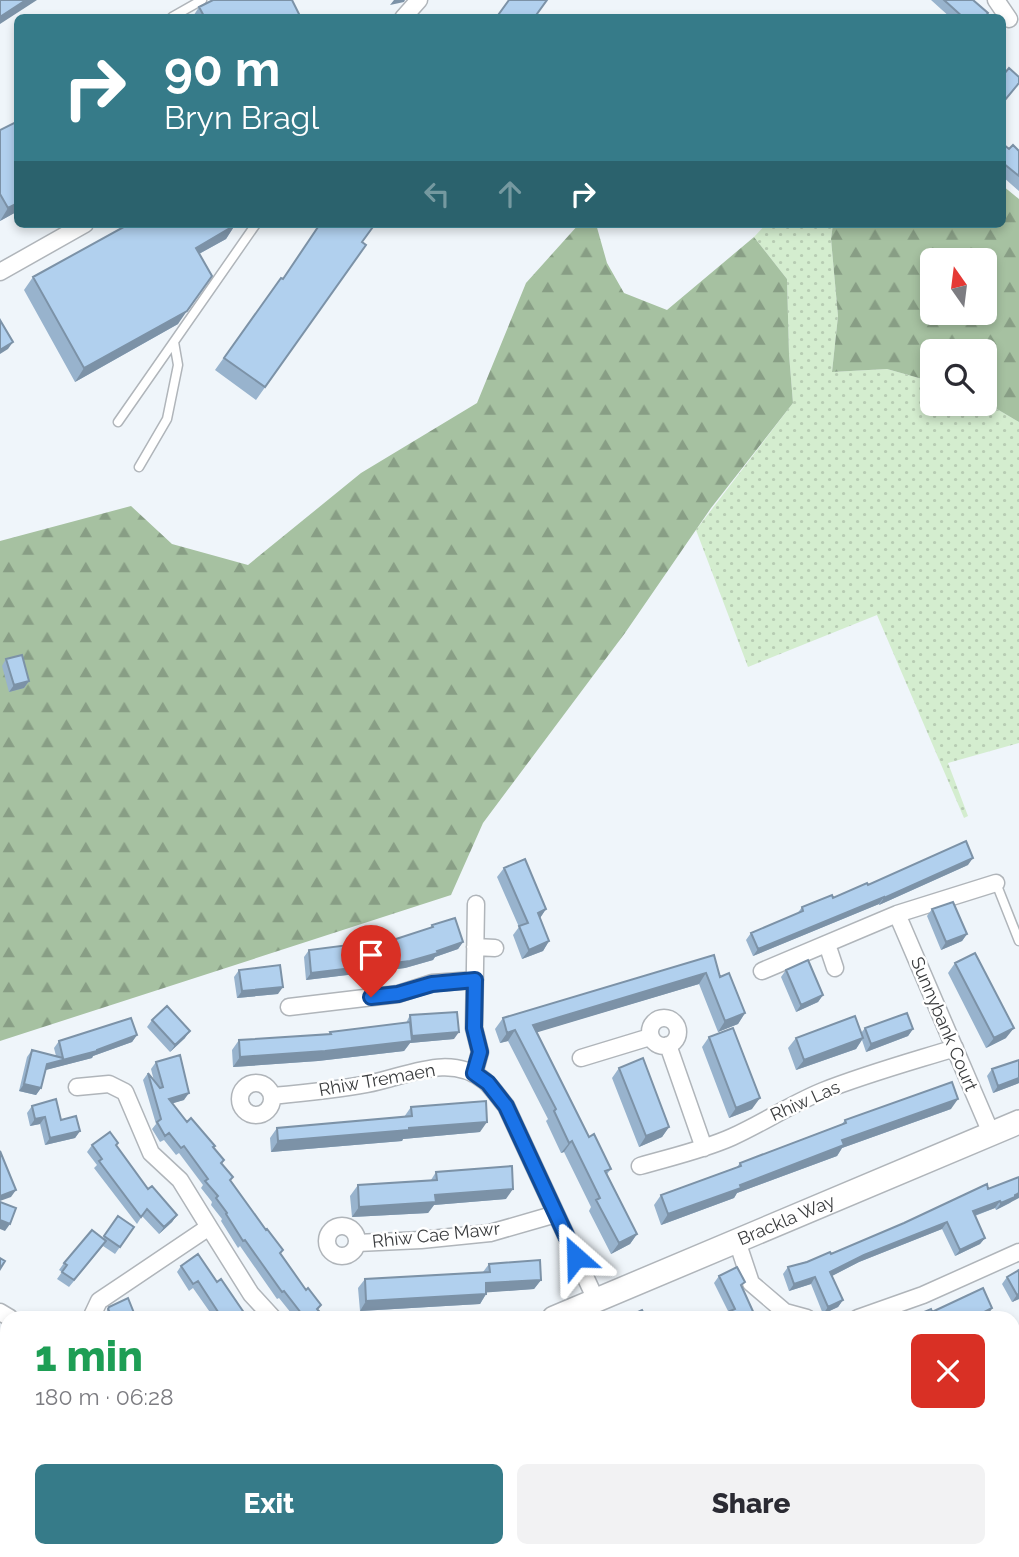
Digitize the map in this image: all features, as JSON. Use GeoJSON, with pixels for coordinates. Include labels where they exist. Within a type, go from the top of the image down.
{"type":"FeatureCollection","features":[{"type":"Feature","properties":{"kind":"street"},"geometry":{"type":"LineString","coordinates":[[407,14],[419,0]]}},
{"type":"Feature","properties":{"kind":"street"},"geometry":{"type":"LineString","coordinates":[[996,0],[1010,19]]}},
{"type":"Feature","properties":{"kind":"street"},"geometry":{"type":"LineString","coordinates":[[0,272],[78,228]]}},
{"type":"Feature","properties":{"kind":"street"},"geometry":{"type":"LineString","coordinates":[[762,971],[897,915],[996,883]]}},
{"type":"Feature","properties":{"kind":"street"},"geometry":{"type":"LineString","coordinates":[[476,904],[474,1028],[480,1052],[474,1073],[488,1083],[506,1106],[596,1300]]}},
{"type":"Feature","properties":{"kind":"street","name":"Sunnybank Court"},"geometry":{"type":"LineString","coordinates":[[897,915],[991,1133]]}},
{"type":"Feature","properties":{"kind":"street"},"geometry":{"type":"LineString","coordinates":[[827,944],[835,968]]}},
{"type":"Feature","properties":{"kind":"street"},"geometry":{"type":"LineString","coordinates":[[475,947],[495,948]]}},
{"type":"Feature","properties":{"kind":"street"},"geometry":{"type":"LineString","coordinates":[[289,1007],[398,994],[432,984],[475,980]]}},
{"type":"Feature","properties":{"kind":"street"},"geometry":{"type":"LineString","coordinates":[[656,1019],[671,1019],[677,1026],[675,1041],[668,1045],[657,1044],[650,1037],[650,1027],[656,1019]]}},
{"type":"Feature","properties":{"kind":"street"},"geometry":{"type":"LineString","coordinates":[[581,1058],[650,1037]]}},
{"type":"Feature","properties":{"kind":"street"},"geometry":{"type":"LineString","coordinates":[[668,1045],[704,1148]]}},
{"type":"Feature","properties":{"kind":"street","name":"Rhiw Las"},"geometry":{"type":"LineString","coordinates":[[640,1166],[656,1153],[704,1148],[822,1092],[874,1072],[955,1048]]}},
{"type":"Feature","properties":{"kind":"street","name":"Rhiw Tremaen"},"geometry":{"type":"LineString","coordinates":[[272,1097],[369,1084],[426,1068],[452,1068],[474,1073]]}},
{"type":"Feature","properties":{"kind":"street"},"geometry":{"type":"LineString","coordinates":[[77,1087],[109,1084],[125,1092],[151,1153],[180,1180],[251,1294],[267,1311]]}},
{"type":"Feature","properties":{"kind":"street","name":"Brackla Way"},"geometry":{"type":"LineString","coordinates":[[570,1311],[1019,1122]]}},
{"type":"Feature","properties":{"kind":"street","name":"Rhiw Cae Mawr"},"geometry":{"type":"LineString","coordinates":[[357,1243],[489,1233],[556,1214]]}},
{"type":"Feature","properties":{"kind":"street"},"geometry":{"type":"LineString","coordinates":[[94,1311],[99,1301],[209,1227]]}},
{"type":"Feature","properties":{"kind":"street"},"geometry":{"type":"LineString","coordinates":[[737,1241],[751,1283],[784,1311]]}},
{"type":"Feature","properties":{"kind":"street"},"geometry":{"type":"LineString","coordinates":[[878,1311],[923,1295],[1019,1252]]}},
{"type":"Feature","properties":{"kind":"lane"},"geometry":{"type":"LineString","coordinates":[[177,14],[202,0]]}},
{"type":"Feature","properties":{"kind":"lane"},"geometry":{"type":"LineString","coordinates":[[118,422],[253,228]]}},
{"type":"Feature","properties":{"kind":"lane"},"geometry":{"type":"LineString","coordinates":[[139,467],[167,418],[178,365],[174,342]]}},
{"type":"Feature","properties":{"kind":"lane"},"geometry":{"type":"LineString","coordinates":[[996,883],[1019,941]]}},
{"type":"Feature","properties":{"kind":"green space"},"geometry":{"type":"Polygon","coordinates":[[[1006,188],[1019,199],[1019,422],[997,409],[997,339],[920,339],[920,378],[887,369],[832,372],[838,316],[831,239],[832,228],[1006,228],[1006,188]]]}},
{"type":"Feature","properties":{"kind":"green space"},"geometry":{"type":"Polygon","coordinates":[[[575,228],[597,228],[607,263],[624,293],[667,310],[754,237],[787,279],[793,403],[711,508],[625,633],[483,823],[451,895],[0,1041],[0,541],[131,506],[172,544],[248,565],[361,473],[477,403],[526,283],[575,228]]]}},
{"type":"Feature","properties":{"kind":"green space"},"geometry":{"type":"Polygon","coordinates":[[[762,228],[832,228],[831,239],[838,316],[832,372],[887,369],[920,378],[920,416],[997,416],[997,409],[1019,422],[1019,743],[948,763],[968,816],[964,818],[877,615],[748,667],[696,530],[793,403],[787,279],[754,237],[762,228]]]}},
{"type":"Feature","properties":{"kind":"building"},"geometry":{"type":"Polygon","coordinates":[[[0,0],[26,0],[0,17],[0,0]]]}},
{"type":"Feature","properties":{"kind":"building"},"geometry":{"type":"Polygon","coordinates":[[[213,0],[292,0],[299,14],[203,14],[199,7],[213,0]]]}},
{"type":"Feature","properties":{"kind":"building"},"geometry":{"type":"Polygon","coordinates":[[[509,0],[547,0],[537,14],[499,14],[509,0]]]}},
{"type":"Feature","properties":{"kind":"building"},"geometry":{"type":"Polygon","coordinates":[[[944,0],[973,0],[988,13],[987,14],[960,14],[944,0]]]}},
{"type":"Feature","properties":{"kind":"building"},"geometry":{"type":"Polygon","coordinates":[[[1009,68],[1019,77],[1019,83],[1006,99],[1006,72],[1009,68]]]}},
{"type":"Feature","properties":{"kind":"building"},"geometry":{"type":"Polygon","coordinates":[[[14,123],[14,205],[8,208],[0,194],[0,130],[14,123]]]}},
{"type":"Feature","properties":{"kind":"building"},"geometry":{"type":"Polygon","coordinates":[[[1013,145],[1019,151],[1019,176],[1006,165],[1006,146],[1009,149],[1013,145]]]}},
{"type":"Feature","properties":{"kind":"building"},"geometry":{"type":"Polygon","coordinates":[[[122,228],[230,228],[196,248],[212,276],[187,311],[84,368],[33,277],[122,228]]]}},
{"type":"Feature","properties":{"kind":"building"},"geometry":{"type":"Polygon","coordinates":[[[317,228],[372,228],[362,242],[366,245],[265,387],[224,358],[281,278],[283,279],[317,228]]]}},
{"type":"Feature","properties":{"kind":"building"},"geometry":{"type":"Polygon","coordinates":[[[0,320],[13,342],[0,350],[0,320]]]}},
{"type":"Feature","properties":{"kind":"building"},"geometry":{"type":"Polygon","coordinates":[[[22,655],[29,681],[14,685],[6,659],[22,655]]]}},
{"type":"Feature","properties":{"kind":"building"},"geometry":{"type":"Polygon","coordinates":[[[966,841],[973,858],[884,898],[758,949],[751,933],[803,911],[802,907],[832,895],[833,898],[867,883],[868,885],[966,841]]]}},
{"type":"Feature","properties":{"kind":"building"},"geometry":{"type":"Polygon","coordinates":[[[525,859],[546,909],[538,913],[549,941],[529,950],[519,926],[528,923],[504,868],[525,859]]]}},
{"type":"Feature","properties":{"kind":"building"},"geometry":{"type":"Polygon","coordinates":[[[953,902],[967,934],[946,942],[932,909],[953,902]]]}},
{"type":"Feature","properties":{"kind":"building"},"geometry":{"type":"Polygon","coordinates":[[[455,918],[463,942],[437,951],[438,953],[410,961],[311,973],[309,950],[396,939],[455,918]]]}},
{"type":"Feature","properties":{"kind":"building"},"geometry":{"type":"Polygon","coordinates":[[[975,953],[1014,1028],[994,1038],[955,963],[975,953]]]}},
{"type":"Feature","properties":{"kind":"building"},"geometry":{"type":"Polygon","coordinates":[[[714,955],[720,977],[729,973],[745,1013],[725,1021],[706,973],[533,1025],[589,1137],[594,1134],[611,1169],[605,1171],[637,1234],[619,1243],[596,1200],[600,1198],[572,1141],[569,1143],[554,1111],[556,1109],[515,1030],[507,1033],[503,1018],[714,955]]]}},
{"type":"Feature","properties":{"kind":"building"},"geometry":{"type":"Polygon","coordinates":[[[808,960],[823,995],[801,1005],[786,970],[808,960]]]}},
{"type":"Feature","properties":{"kind":"building"},"geometry":{"type":"Polygon","coordinates":[[[280,965],[283,987],[242,991],[239,970],[280,965]]]}},
{"type":"Feature","properties":{"kind":"building"},"geometry":{"type":"Polygon","coordinates":[[[167,1006],[190,1031],[175,1045],[152,1020],[167,1006]]]}},
{"type":"Feature","properties":{"kind":"building"},"geometry":{"type":"Polygon","coordinates":[[[457,1012],[459,1032],[412,1036],[410,1015],[457,1012]]]}},
{"type":"Feature","properties":{"kind":"building"},"geometry":{"type":"Polygon","coordinates":[[[907,1013],[913,1029],[871,1044],[865,1028],[907,1013]]]}},
{"type":"Feature","properties":{"kind":"building"},"geometry":{"type":"Polygon","coordinates":[[[855,1016],[863,1038],[804,1060],[796,1038],[855,1016]]]}},
{"type":"Feature","properties":{"kind":"building"},"geometry":{"type":"Polygon","coordinates":[[[131,1018],[137,1035],[97,1051],[47,1064],[41,1088],[24,1084],[32,1050],[63,1058],[59,1041],[131,1018]]]}},
{"type":"Feature","properties":{"kind":"building"},"geometry":{"type":"Polygon","coordinates":[[[410,1022],[412,1041],[240,1057],[239,1040],[331,1034],[330,1032],[410,1022]]]}},
{"type":"Feature","properties":{"kind":"building"},"geometry":{"type":"Polygon","coordinates":[[[733,1028],[760,1098],[736,1108],[709,1037],[733,1028]]]}},
{"type":"Feature","properties":{"kind":"building"},"geometry":{"type":"Polygon","coordinates":[[[180,1055],[189,1093],[169,1099],[187,1122],[191,1118],[215,1146],[213,1147],[224,1160],[221,1163],[233,1177],[230,1180],[283,1250],[280,1253],[306,1290],[308,1288],[321,1305],[317,1309],[319,1311],[300,1311],[284,1291],[282,1292],[245,1240],[243,1241],[216,1198],[218,1196],[205,1181],[208,1179],[184,1146],[181,1148],[169,1133],[165,1136],[157,1122],[161,1119],[148,1073],[160,1088],[163,1087],[156,1062],[180,1055]]]}},
{"type":"Feature","properties":{"kind":"building"},"geometry":{"type":"Polygon","coordinates":[[[643,1058],[669,1127],[646,1136],[619,1068],[643,1058]]]}},
{"type":"Feature","properties":{"kind":"building"},"geometry":{"type":"Polygon","coordinates":[[[1019,1060],[1019,1078],[998,1086],[992,1069],[1019,1060]]]}},
{"type":"Feature","properties":{"kind":"building"},"geometry":{"type":"Polygon","coordinates":[[[952,1082],[958,1099],[842,1140],[844,1145],[740,1185],[741,1188],[668,1214],[661,1195],[741,1166],[740,1163],[846,1123],[845,1120],[952,1082]]]}},
{"type":"Feature","properties":{"kind":"building"},"geometry":{"type":"Polygon","coordinates":[[[56,1099],[61,1120],[76,1116],[80,1131],[50,1138],[45,1117],[35,1119],[32,1106],[56,1099]]]}},
{"type":"Feature","properties":{"kind":"building"},"geometry":{"type":"Polygon","coordinates":[[[486,1101],[487,1122],[278,1141],[277,1128],[412,1116],[411,1107],[486,1101]]]}},
{"type":"Feature","properties":{"kind":"building"},"geometry":{"type":"Polygon","coordinates":[[[110,1132],[118,1143],[116,1145],[148,1189],[152,1186],[177,1215],[164,1227],[147,1209],[141,1217],[99,1161],[102,1159],[92,1145],[110,1132]]]}},
{"type":"Feature","properties":{"kind":"building"},"geometry":{"type":"Polygon","coordinates":[[[0,1151],[16,1190],[0,1196],[0,1151]]]}},
{"type":"Feature","properties":{"kind":"building"},"geometry":{"type":"Polygon","coordinates":[[[512,1166],[513,1189],[435,1195],[436,1202],[359,1207],[358,1185],[437,1180],[436,1172],[512,1166]]]}},
{"type":"Feature","properties":{"kind":"building"},"geometry":{"type":"Polygon","coordinates":[[[1019,1177],[1019,1193],[1015,1197],[973,1211],[985,1238],[960,1250],[947,1222],[864,1255],[830,1272],[843,1300],[828,1307],[815,1277],[794,1284],[788,1267],[830,1252],[831,1254],[987,1184],[988,1189],[1019,1177]]]}},
{"type":"Feature","properties":{"kind":"building"},"geometry":{"type":"Polygon","coordinates":[[[0,1202],[16,1208],[10,1224],[0,1220],[0,1202]]]}},
{"type":"Feature","properties":{"kind":"building"},"geometry":{"type":"Polygon","coordinates":[[[118,1216],[134,1227],[120,1247],[104,1236],[118,1216]]]}},
{"type":"Feature","properties":{"kind":"building"},"geometry":{"type":"Polygon","coordinates":[[[92,1230],[106,1241],[74,1280],[62,1272],[67,1265],[64,1263],[92,1230]]]}},
{"type":"Feature","properties":{"kind":"building"},"geometry":{"type":"Polygon","coordinates":[[[198,1254],[217,1282],[221,1279],[243,1311],[217,1311],[198,1281],[193,1284],[181,1266],[198,1254]]]}},
{"type":"Feature","properties":{"kind":"building"},"geometry":{"type":"Polygon","coordinates":[[[540,1260],[541,1280],[486,1283],[486,1294],[366,1301],[365,1279],[490,1272],[489,1264],[540,1260]]]}},
{"type":"Feature","properties":{"kind":"building"},"geometry":{"type":"Polygon","coordinates":[[[737,1267],[745,1282],[741,1285],[753,1311],[730,1311],[735,1309],[719,1276],[737,1267]]]}},
{"type":"Feature","properties":{"kind":"building"},"geometry":{"type":"Polygon","coordinates":[[[1019,1270],[1019,1294],[1017,1295],[1007,1277],[1019,1270]]]}},
{"type":"Feature","properties":{"kind":"building"},"geometry":{"type":"Polygon","coordinates":[[[983,1288],[992,1308],[986,1311],[934,1311],[983,1288]]]}},
{"type":"Feature","properties":{"kind":"building"},"geometry":{"type":"Polygon","coordinates":[[[128,1298],[133,1311],[109,1311],[109,1307],[128,1298]]]}},
{"type":"Feature","properties":{"kind":"route"},"geometry":{"type":"LineString","coordinates":[[371,997],[398,994],[432,984],[475,980],[474,1028],[480,1052],[474,1073],[488,1083],[506,1106],[576,1257]]}}]}
